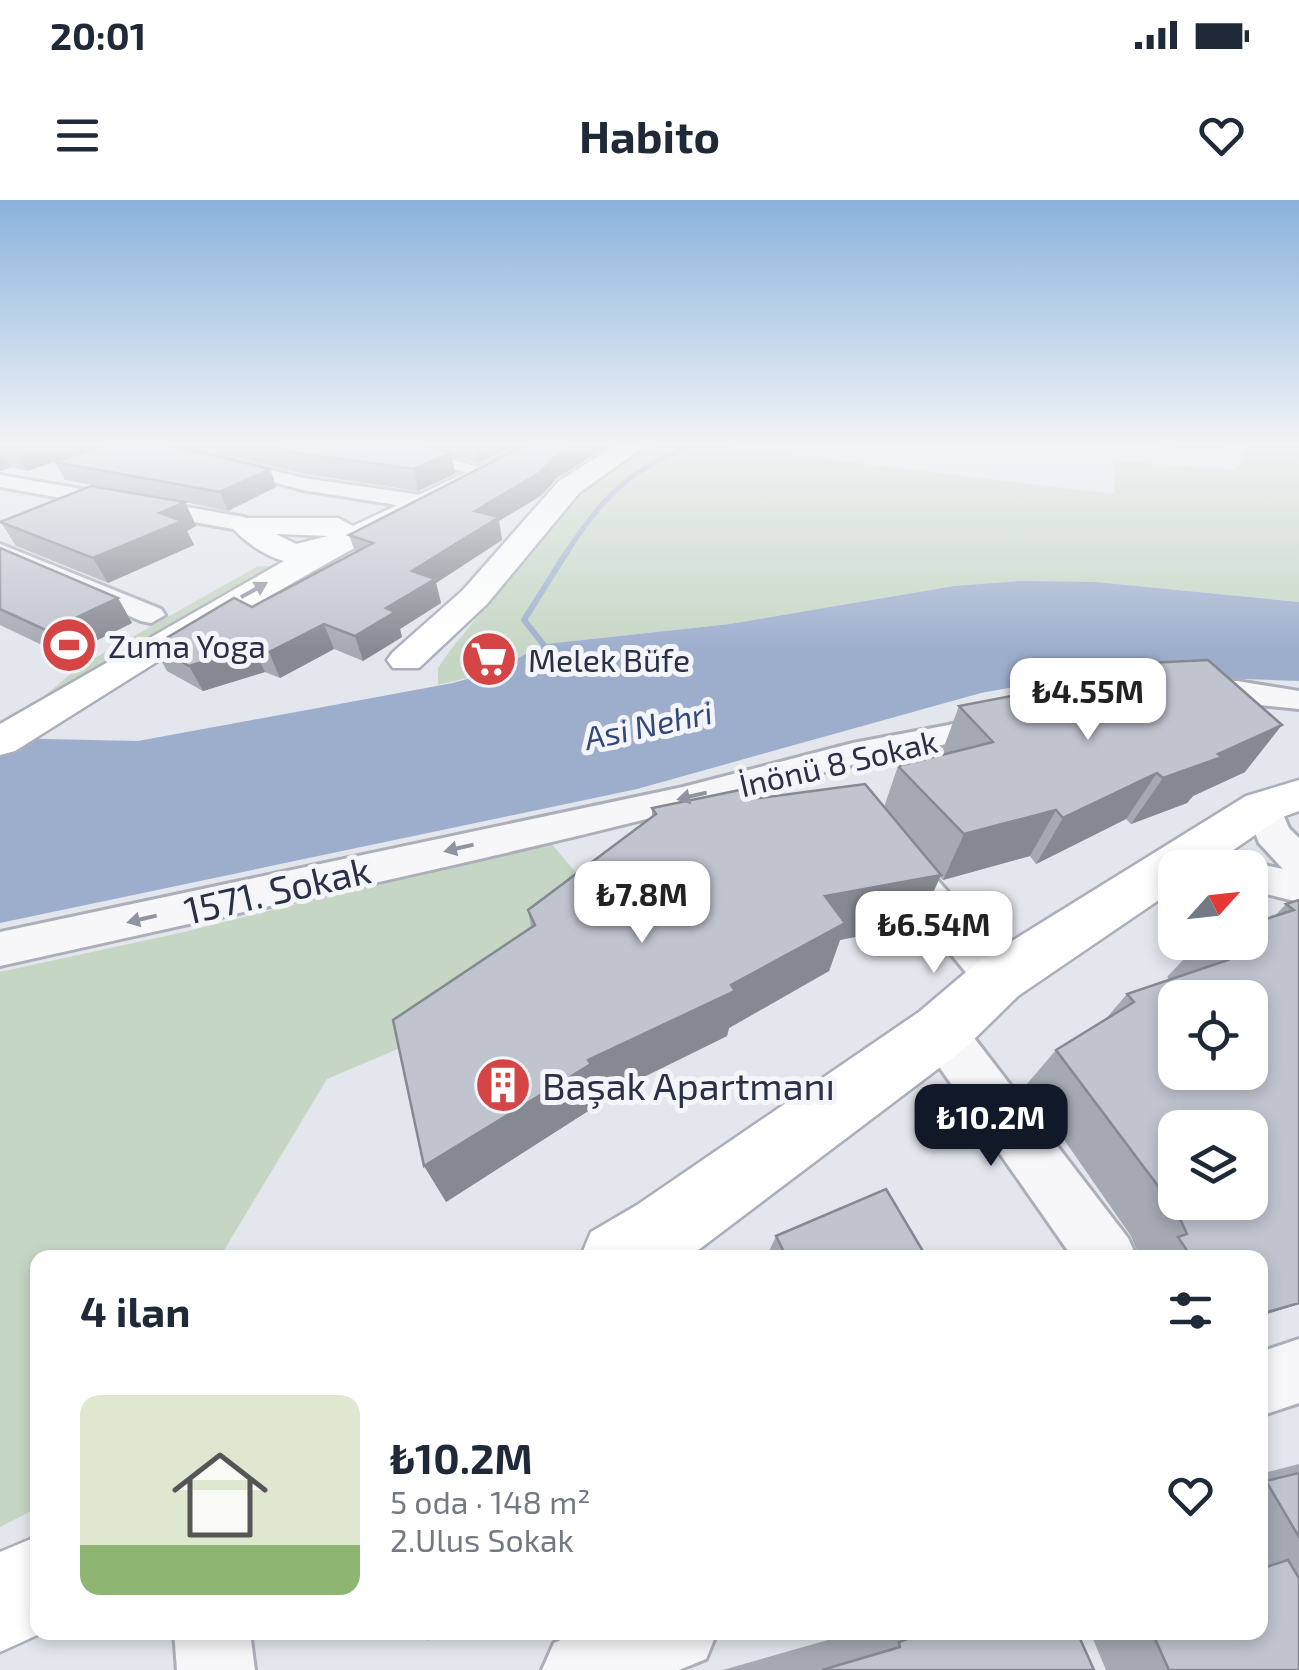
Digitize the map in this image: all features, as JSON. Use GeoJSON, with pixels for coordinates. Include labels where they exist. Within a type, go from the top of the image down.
{"type":"FeatureCollection","features":[{"type":"Feature","properties":{"kind":"main road"},"geometry":{"type":"LineString","coordinates":[[6,727],[324,534],[394,514]]}},
{"type":"Feature","properties":{"kind":"main road"},"geometry":{"type":"LineString","coordinates":[[406,660],[476,597],[547,514]]}},
{"type":"Feature","properties":{"kind":"main road"},"geometry":{"type":"LineString","coordinates":[[6,727],[87,652],[151,616],[257,535],[280,552],[302,554],[324,534]]}},
{"type":"Feature","properties":{"kind":"main road"},"geometry":{"type":"LineString","coordinates":[[1210,850],[1287,809]]}},
{"type":"Feature","properties":{"kind":"main road"},"geometry":{"type":"LineString","coordinates":[[631,1250],[663,1232],[941,1031],[998,979],[1158,880]]}},
{"type":"Feature","properties":{"kind":"main road"},"geometry":{"type":"LineString","coordinates":[[0,1604],[30,1588]]}},
{"type":"Feature","properties":{"kind":"street"},"geometry":{"type":"LineString","coordinates":[[173,514],[257,535]]}},
{"type":"Feature","properties":{"kind":"street"},"geometry":{"type":"LineString","coordinates":[[0,552],[151,616]]}},
{"type":"Feature","properties":{"kind":"street"},"geometry":{"type":"LineString","coordinates":[[1160,689],[1237,690],[1299,700]]}},
{"type":"Feature","properties":{"kind":"street","name":"İnönü 8 Sokak"},"geometry":{"type":"LineString","coordinates":[[554,827],[840,793],[853,753],[956,734],[1026,709]]}},
{"type":"Feature","properties":{"kind":"street"},"geometry":{"type":"LineString","coordinates":[[840,793],[998,979]]}},
{"type":"Feature","properties":{"kind":"street"},"geometry":{"type":"LineString","coordinates":[[1287,809],[1272,834],[1299,861]]}},
{"type":"Feature","properties":{"kind":"street","name":"1571. Sokak"},"geometry":{"type":"LineString","coordinates":[[0,948],[554,827]]}},
{"type":"Feature","properties":{"kind":"street"},"geometry":{"type":"LineString","coordinates":[[1268,880],[1299,887]]}},
{"type":"Feature","properties":{"kind":"street"},"geometry":{"type":"LineString","coordinates":[[941,1031],[1102,1250]]}},
{"type":"Feature","properties":{"kind":"street"},"geometry":{"type":"LineString","coordinates":[[1268,1381],[1299,1371]]}},
{"type":"Feature","properties":{"kind":"street"},"geometry":{"type":"LineString","coordinates":[[213,1640],[216,1670]]}},
{"type":"Feature","properties":{"kind":"street"},"geometry":{"type":"LineString","coordinates":[[582,1670],[659,1640]]}},
{"type":"Feature","properties":{"kind":"green space"},"geometry":{"type":"Polygon","coordinates":[[[565,514],[1299,514],[1299,602],[1096,582],[954,586],[730,624],[546,644],[488,673],[438,685],[438,668],[565,514]]]}},
{"type":"Feature","properties":{"kind":"green space"},"geometry":{"type":"Polygon","coordinates":[[[258,566],[273,566],[23,714],[79,667],[258,566]]]}},
{"type":"Feature","properties":{"kind":"green space"},"geometry":{"type":"Polygon","coordinates":[[[549,841],[584,882],[445,1029],[327,1079],[224,1250],[30,1250],[30,1512],[0,1527],[0,972],[184,932],[549,841]]]}},
{"type":"Feature","properties":{"kind":"water","name":"Asi Nehri"},"geometry":{"type":"Polygon","coordinates":[[[1021,581],[1096,582],[1299,602],[1299,681],[1132,675],[1057,679],[981,693],[637,789],[0,923],[0,738],[138,741],[453,683],[488,673],[546,644],[730,624],[954,586],[1021,581]]]}},
{"type":"Feature","properties":{"kind":"building"},"geometry":{"type":"Polygon","coordinates":[[[21,514],[162,514],[182,521],[93,558],[0,522],[21,514]]]}},
{"type":"Feature","properties":{"kind":"building"},"geometry":{"type":"Polygon","coordinates":[[[391,514],[499,517],[412,571],[435,579],[386,608],[395,612],[355,636],[324,624],[269,652],[253,647],[189,666],[153,646],[234,598],[252,607],[373,543],[349,535],[391,514]]]}},
{"type":"Feature","properties":{"kind":"building"},"geometry":{"type":"Polygon","coordinates":[[[0,548],[118,598],[48,631],[0,609],[0,548]]]}},
{"type":"Feature","properties":{"kind":"building"},"geometry":{"type":"Polygon","coordinates":[[[1208,660],[1282,725],[1218,754],[1222,757],[1163,778],[1157,773],[1063,818],[1056,810],[964,834],[898,766],[993,742],[959,706],[1153,669],[1147,663],[1208,660]]]}},
{"type":"Feature","properties":{"kind":"building"},"geometry":{"type":"Polygon","coordinates":[[[865,784],[941,875],[825,896],[845,923],[731,985],[735,991],[588,1060],[591,1064],[424,1166],[393,1020],[535,925],[528,910],[656,814],[652,808],[745,789],[752,799],[865,784]]]}},
{"type":"Feature","properties":{"kind":"building"},"geometry":{"type":"Polygon","coordinates":[[[1299,900],[1299,1303],[1268,1312],[1268,1250],[1187,1250],[1178,1237],[1187,1234],[1181,1220],[1268,1220],[1268,1110],[1158,1110],[1158,1186],[1056,1050],[1134,1002],[1127,994],[1158,984],[1158,1090],[1268,1090],[1268,980],[1169,980],[1228,960],[1268,960],[1268,918],[1294,910],[1286,904],[1299,900]]]}},
{"type":"Feature","properties":{"kind":"building"},"geometry":{"type":"Polygon","coordinates":[[[886,1189],[922,1250],[783,1250],[776,1236],[886,1189]]]}},
{"type":"Feature","properties":{"kind":"building"},"geometry":{"type":"Polygon","coordinates":[[[1299,1473],[1299,1537],[1268,1484],[1268,1481],[1299,1473]]]}},
{"type":"Feature","properties":{"kind":"building"},"geometry":{"type":"Polygon","coordinates":[[[1288,1560],[1299,1578],[1299,1670],[1169,1670],[1156,1640],[1268,1640],[1268,1566],[1288,1560]]]}},
{"type":"Feature","properties":{"kind":"building"},"geometry":{"type":"Polygon","coordinates":[[[1081,1640],[1094,1670],[822,1670],[900,1647],[899,1642],[1081,1640]]]}},
{"type":"Feature","properties":{"kind":"waterway"},"geometry":{"type":"LineString","coordinates":[[567,552],[594,514]]}},
{"type":"Feature","properties":{"kind":"waterway"},"geometry":{"type":"LineString","coordinates":[[551,654],[524,620],[568,550]]}},
{"type":"Feature","properties":{"kind":"place","name":"Zuma Yoga"},"geometry":{"type":"Point","coordinates":[69,645]}},
{"type":"Feature","properties":{"kind":"place","name":"Melek Büfe"},"geometry":{"type":"Point","coordinates":[489,659]}},
{"type":"Feature","properties":{"kind":"place","name":"Başak Apartmanı"},"geometry":{"type":"Point","coordinates":[503,1085]}}]}
